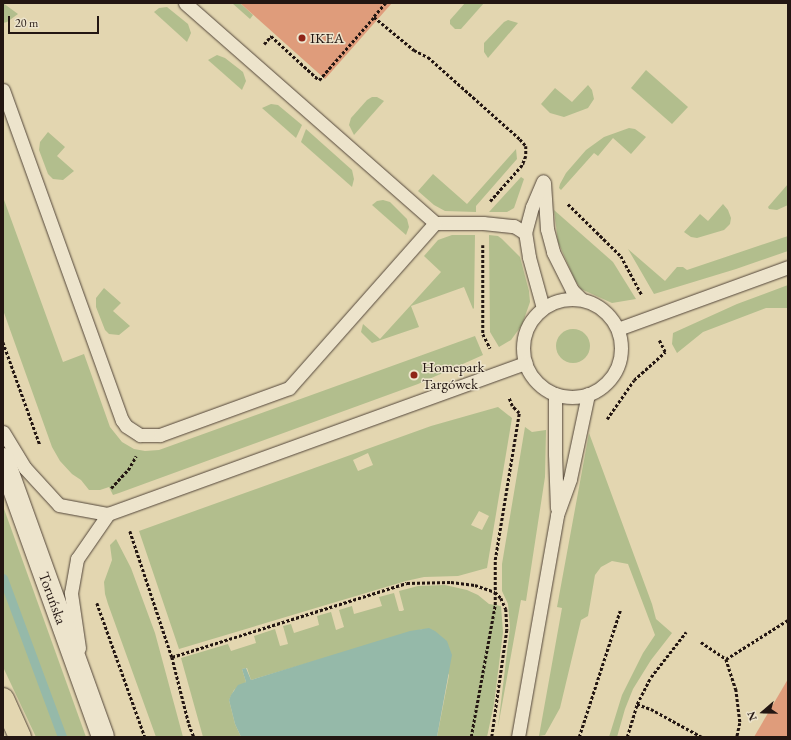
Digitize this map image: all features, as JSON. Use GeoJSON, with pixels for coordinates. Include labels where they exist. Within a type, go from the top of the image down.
{"type":"FeatureCollection","features":[{"type":"Feature","properties":{"kind":"highway"},"geometry":{"type":"LineString","coordinates":[[3,700],[20,737]]}},
{"type":"Feature","properties":{"kind":"main road","name":"Toruńska"},"geometry":{"type":"LineString","coordinates":[[3,459],[103,737]]}},
{"type":"Feature","properties":{"kind":"lane"},"geometry":{"type":"LineString","coordinates":[[185,3],[435,223],[483,223],[514,226],[525,233]]}},
{"type":"Feature","properties":{"kind":"lane"},"geometry":{"type":"LineString","coordinates":[[3,90],[122,420],[132,431],[146,436],[160,436],[289,388],[435,223]]}},
{"type":"Feature","properties":{"kind":"lane"},"geometry":{"type":"LineString","coordinates":[[543,308],[529,256],[525,233],[532,207],[543,181],[547,230],[554,252],[572,290],[581,299]]}},
{"type":"Feature","properties":{"kind":"lane"},"geometry":{"type":"LineString","coordinates":[[618,329],[788,267]]}},
{"type":"Feature","properties":{"kind":"lane"},"geometry":{"type":"LineString","coordinates":[[567,299],[581,299],[603,309],[614,322],[618,329],[621,349],[616,369],[607,382],[588,394],[563,396],[555,394],[537,381],[526,363],[524,353],[526,333],[535,315],[543,308],[554,302],[567,299]]}},
{"type":"Feature","properties":{"kind":"lane"},"geometry":{"type":"LineString","coordinates":[[3,432],[25,468],[59,505],[108,514],[526,363]]}},
{"type":"Feature","properties":{"kind":"lane"},"geometry":{"type":"LineString","coordinates":[[555,394],[557,515]]}},
{"type":"Feature","properties":{"kind":"lane"},"geometry":{"type":"LineString","coordinates":[[518,737],[557,515],[570,479],[588,394]]}},
{"type":"Feature","properties":{"kind":"lane"},"geometry":{"type":"LineString","coordinates":[[84,686],[71,593],[77,559],[108,514]]}},
{"type":"Feature","properties":{"kind":"path"},"geometry":{"type":"LineString","coordinates":[[261,46],[270,36],[319,80],[386,3]]}},
{"type":"Feature","properties":{"kind":"path"},"geometry":{"type":"LineString","coordinates":[[374,17],[414,50],[428,57],[526,146],[526,156],[523,164],[488,203]]}},
{"type":"Feature","properties":{"kind":"path"},"geometry":{"type":"LineString","coordinates":[[523,164],[529,170]]}},
{"type":"Feature","properties":{"kind":"path"},"geometry":{"type":"LineString","coordinates":[[565,201],[621,256],[633,275],[644,298]]}},
{"type":"Feature","properties":{"kind":"path"},"geometry":{"type":"LineString","coordinates":[[483,244],[483,334],[490,348]]}},
{"type":"Feature","properties":{"kind":"path"},"geometry":{"type":"LineString","coordinates":[[605,421],[634,380],[665,352],[659,340]]}},
{"type":"Feature","properties":{"kind":"path"},"geometry":{"type":"LineString","coordinates":[[3,342],[42,450]]}},
{"type":"Feature","properties":{"kind":"path"},"geometry":{"type":"LineString","coordinates":[[471,737],[495,605],[495,560],[520,412],[512,406],[509,398]]}},
{"type":"Feature","properties":{"kind":"path"},"geometry":{"type":"LineString","coordinates":[[106,490],[111,488],[133,464],[146,436]]}},
{"type":"Feature","properties":{"kind":"path"},"geometry":{"type":"LineString","coordinates":[[130,531],[172,657],[189,724],[194,737]]}},
{"type":"Feature","properties":{"kind":"path"},"geometry":{"type":"LineString","coordinates":[[172,657],[407,583],[451,582],[475,585],[495,592],[501,598],[506,609],[507,630],[492,737]]}},
{"type":"Feature","properties":{"kind":"path"},"geometry":{"type":"LineString","coordinates":[[96,598],[145,737]]}},
{"type":"Feature","properties":{"kind":"path"},"geometry":{"type":"LineString","coordinates":[[579,737],[620,611]]}},
{"type":"Feature","properties":{"kind":"path"},"geometry":{"type":"LineString","coordinates":[[726,659],[788,620]]}},
{"type":"Feature","properties":{"kind":"path"},"geometry":{"type":"LineString","coordinates":[[627,737],[637,704],[651,677],[686,632]]}},
{"type":"Feature","properties":{"kind":"path"},"geometry":{"type":"LineString","coordinates":[[701,642],[726,659],[736,689],[740,722],[737,737]]}},
{"type":"Feature","properties":{"kind":"path"},"geometry":{"type":"LineString","coordinates":[[637,704],[651,709],[702,737]]}},
{"type":"Feature","properties":{"kind":"green space"},"geometry":{"type":"Polygon","coordinates":[[[3,3],[18,14],[7,22],[3,23],[3,3]]]}},
{"type":"Feature","properties":{"kind":"green space"},"geometry":{"type":"Polygon","coordinates":[[[232,3],[240,3],[253,15],[250,19],[232,3]]]}},
{"type":"Feature","properties":{"kind":"green space"},"geometry":{"type":"Polygon","coordinates":[[[465,3],[484,3],[461,29],[455,29],[450,24],[450,20],[465,3]]]}},
{"type":"Feature","properties":{"kind":"green space"},"geometry":{"type":"Polygon","coordinates":[[[167,7],[188,24],[191,33],[187,42],[154,12],[159,8],[167,7]]]}},
{"type":"Feature","properties":{"kind":"green space"},"geometry":{"type":"Polygon","coordinates":[[[508,20],[518,23],[488,58],[484,52],[484,43],[504,22],[508,20]]]}},
{"type":"Feature","properties":{"kind":"green space"},"geometry":{"type":"Polygon","coordinates":[[[217,55],[225,58],[243,72],[246,81],[242,90],[208,60],[217,55]]]}},
{"type":"Feature","properties":{"kind":"green space"},"geometry":{"type":"Polygon","coordinates":[[[646,70],[688,107],[672,124],[631,88],[646,70]]]}},
{"type":"Feature","properties":{"kind":"green space"},"geometry":{"type":"Polygon","coordinates":[[[588,85],[592,90],[594,99],[588,108],[564,117],[550,113],[541,104],[555,88],[572,102],[588,85]]]}},
{"type":"Feature","properties":{"kind":"green space"},"geometry":{"type":"Polygon","coordinates":[[[372,97],[377,97],[384,101],[354,135],[349,125],[351,118],[367,100],[372,97]]]}},
{"type":"Feature","properties":{"kind":"green space"},"geometry":{"type":"Polygon","coordinates":[[[271,104],[278,105],[302,125],[296,138],[262,108],[271,104]]]}},
{"type":"Feature","properties":{"kind":"green space"},"geometry":{"type":"Polygon","coordinates":[[[629,128],[635,129],[646,137],[631,154],[613,138],[598,156],[594,153],[561,190],[559,188],[566,173],[586,150],[604,137],[629,128]]]}},
{"type":"Feature","properties":{"kind":"green space"},"geometry":{"type":"Polygon","coordinates":[[[306,129],[352,170],[354,179],[352,187],[301,142],[306,129]]]}},
{"type":"Feature","properties":{"kind":"green space"},"geometry":{"type":"Polygon","coordinates":[[[48,132],[65,147],[57,156],[74,171],[63,180],[53,179],[48,174],[39,150],[40,142],[48,132]]]}},
{"type":"Feature","properties":{"kind":"green space"},"geometry":{"type":"Polygon","coordinates":[[[516,149],[517,159],[476,206],[476,212],[445,211],[434,205],[418,191],[433,174],[467,204],[516,149]]]}},
{"type":"Feature","properties":{"kind":"green space"},"geometry":{"type":"Polygon","coordinates":[[[521,177],[524,179],[514,208],[507,212],[489,212],[521,177]]]}},
{"type":"Feature","properties":{"kind":"green space"},"geometry":{"type":"Polygon","coordinates":[[[788,184],[788,205],[777,210],[769,209],[768,207],[788,184]]]}},
{"type":"Feature","properties":{"kind":"green space"},"geometry":{"type":"Polygon","coordinates":[[[3,197],[63,362],[84,354],[110,427],[122,442],[134,449],[145,451],[159,450],[475,336],[483,355],[418,384],[119,493],[113,495],[109,487],[100,490],[89,490],[81,480],[72,474],[60,461],[52,447],[3,310],[3,197]]]}},
{"type":"Feature","properties":{"kind":"green space"},"geometry":{"type":"Polygon","coordinates":[[[383,200],[390,202],[407,219],[409,227],[406,235],[372,205],[377,201],[383,200]]]}},
{"type":"Feature","properties":{"kind":"green space"},"geometry":{"type":"Polygon","coordinates":[[[723,204],[728,210],[731,218],[730,224],[724,230],[697,238],[691,237],[684,232],[700,214],[708,221],[723,204]]]}},
{"type":"Feature","properties":{"kind":"green space"},"geometry":{"type":"Polygon","coordinates":[[[554,210],[613,262],[636,299],[612,303],[581,289],[575,280],[558,242],[554,210]]]}},
{"type":"Feature","properties":{"kind":"green space"},"geometry":{"type":"Polygon","coordinates":[[[452,235],[475,235],[474,308],[473,309],[464,287],[411,306],[419,327],[372,343],[361,332],[363,324],[380,339],[441,272],[424,256],[438,240],[452,235]]]}},
{"type":"Feature","properties":{"kind":"green space"},"geometry":{"type":"Polygon","coordinates":[[[489,235],[498,236],[520,257],[529,291],[530,302],[522,325],[511,340],[499,347],[490,332],[489,235]]]}},
{"type":"Feature","properties":{"kind":"green space"},"geometry":{"type":"Polygon","coordinates":[[[788,236],[788,251],[736,269],[654,294],[628,249],[665,281],[677,267],[683,267],[687,270],[788,236]]]}},
{"type":"Feature","properties":{"kind":"green space"},"geometry":{"type":"Polygon","coordinates":[[[788,285],[788,308],[766,308],[703,332],[677,353],[672,344],[673,333],[737,304],[788,285]]]}},
{"type":"Feature","properties":{"kind":"green space"},"geometry":{"type":"Polygon","coordinates":[[[104,288],[121,303],[113,311],[130,326],[119,335],[109,334],[105,330],[96,307],[96,298],[104,288]]]}},
{"type":"Feature","properties":{"kind":"green space"},"geometry":{"type":"Polygon","coordinates":[[[570,329],[576,329],[585,334],[589,340],[589,352],[585,358],[576,363],[570,363],[561,358],[556,349],[556,343],[561,334],[570,329]]]}},
{"type":"Feature","properties":{"kind":"green space"},"geometry":{"type":"Polygon","coordinates":[[[498,407],[512,418],[487,568],[458,576],[424,577],[406,581],[179,649],[139,531],[431,426],[498,407]],[[368,453],[353,460],[358,471],[373,465],[368,453]],[[479,511],[471,525],[482,530],[489,516],[479,511]]]}},
{"type":"Feature","properties":{"kind":"green space"},"geometry":{"type":"Polygon","coordinates":[[[525,427],[532,432],[546,430],[545,477],[526,601],[521,600],[498,727],[510,627],[508,604],[502,591],[502,564],[525,427]]]}},
{"type":"Feature","properties":{"kind":"green space"},"geometry":{"type":"Polygon","coordinates":[[[589,433],[652,604],[656,619],[672,633],[651,660],[633,689],[625,709],[617,737],[609,737],[622,695],[643,653],[655,635],[628,564],[612,561],[601,567],[595,575],[588,616],[581,620],[560,708],[545,735],[539,736],[562,608],[557,607],[589,433]]]}},
{"type":"Feature","properties":{"kind":"green space"},"geometry":{"type":"Polygon","coordinates":[[[3,506],[86,737],[36,737],[3,667],[3,506]]]}},
{"type":"Feature","properties":{"kind":"green space"},"geometry":{"type":"Polygon","coordinates":[[[116,539],[131,568],[155,633],[183,737],[156,737],[108,604],[104,582],[112,560],[110,545],[116,539]]]}},
{"type":"Feature","properties":{"kind":"green space"},"geometry":{"type":"Polygon","coordinates":[[[445,585],[467,590],[478,595],[489,604],[501,606],[503,632],[494,704],[487,737],[437,737],[449,675],[423,629],[251,680],[247,668],[242,669],[246,682],[234,690],[229,700],[235,724],[241,737],[203,737],[181,658],[228,644],[231,651],[256,643],[254,636],[275,629],[280,646],[288,644],[283,626],[291,624],[294,633],[319,625],[317,616],[331,612],[336,630],[344,627],[339,610],[352,606],[354,614],[382,606],[379,597],[394,593],[399,611],[402,611],[404,610],[399,591],[418,586],[445,585]]]}},
{"type":"Feature","properties":{"kind":"shaded area"},"geometry":{"type":"Polygon","coordinates":[[[429,628],[447,641],[452,655],[437,737],[241,737],[235,724],[229,700],[238,685],[246,682],[242,669],[246,668],[251,680],[410,631],[429,628]]]}},
{"type":"Feature","properties":{"kind":"building"},"geometry":{"type":"Polygon","coordinates":[[[240,3],[392,3],[325,79],[240,3]]]}},
{"type":"Feature","properties":{"kind":"building"},"geometry":{"type":"Polygon","coordinates":[[[788,679],[788,737],[754,737],[788,679]]]}},
{"type":"Feature","properties":{"kind":"waterway"},"geometry":{"type":"LineString","coordinates":[[3,578],[62,737]]}},
{"type":"Feature","properties":{"kind":"place","name":"IKEA"},"geometry":{"type":"Point","coordinates":[302,38]}},
{"type":"Feature","properties":{"kind":"place","name":"Homepark Targówek"},"geometry":{"type":"Point","coordinates":[414,375]}}]}
